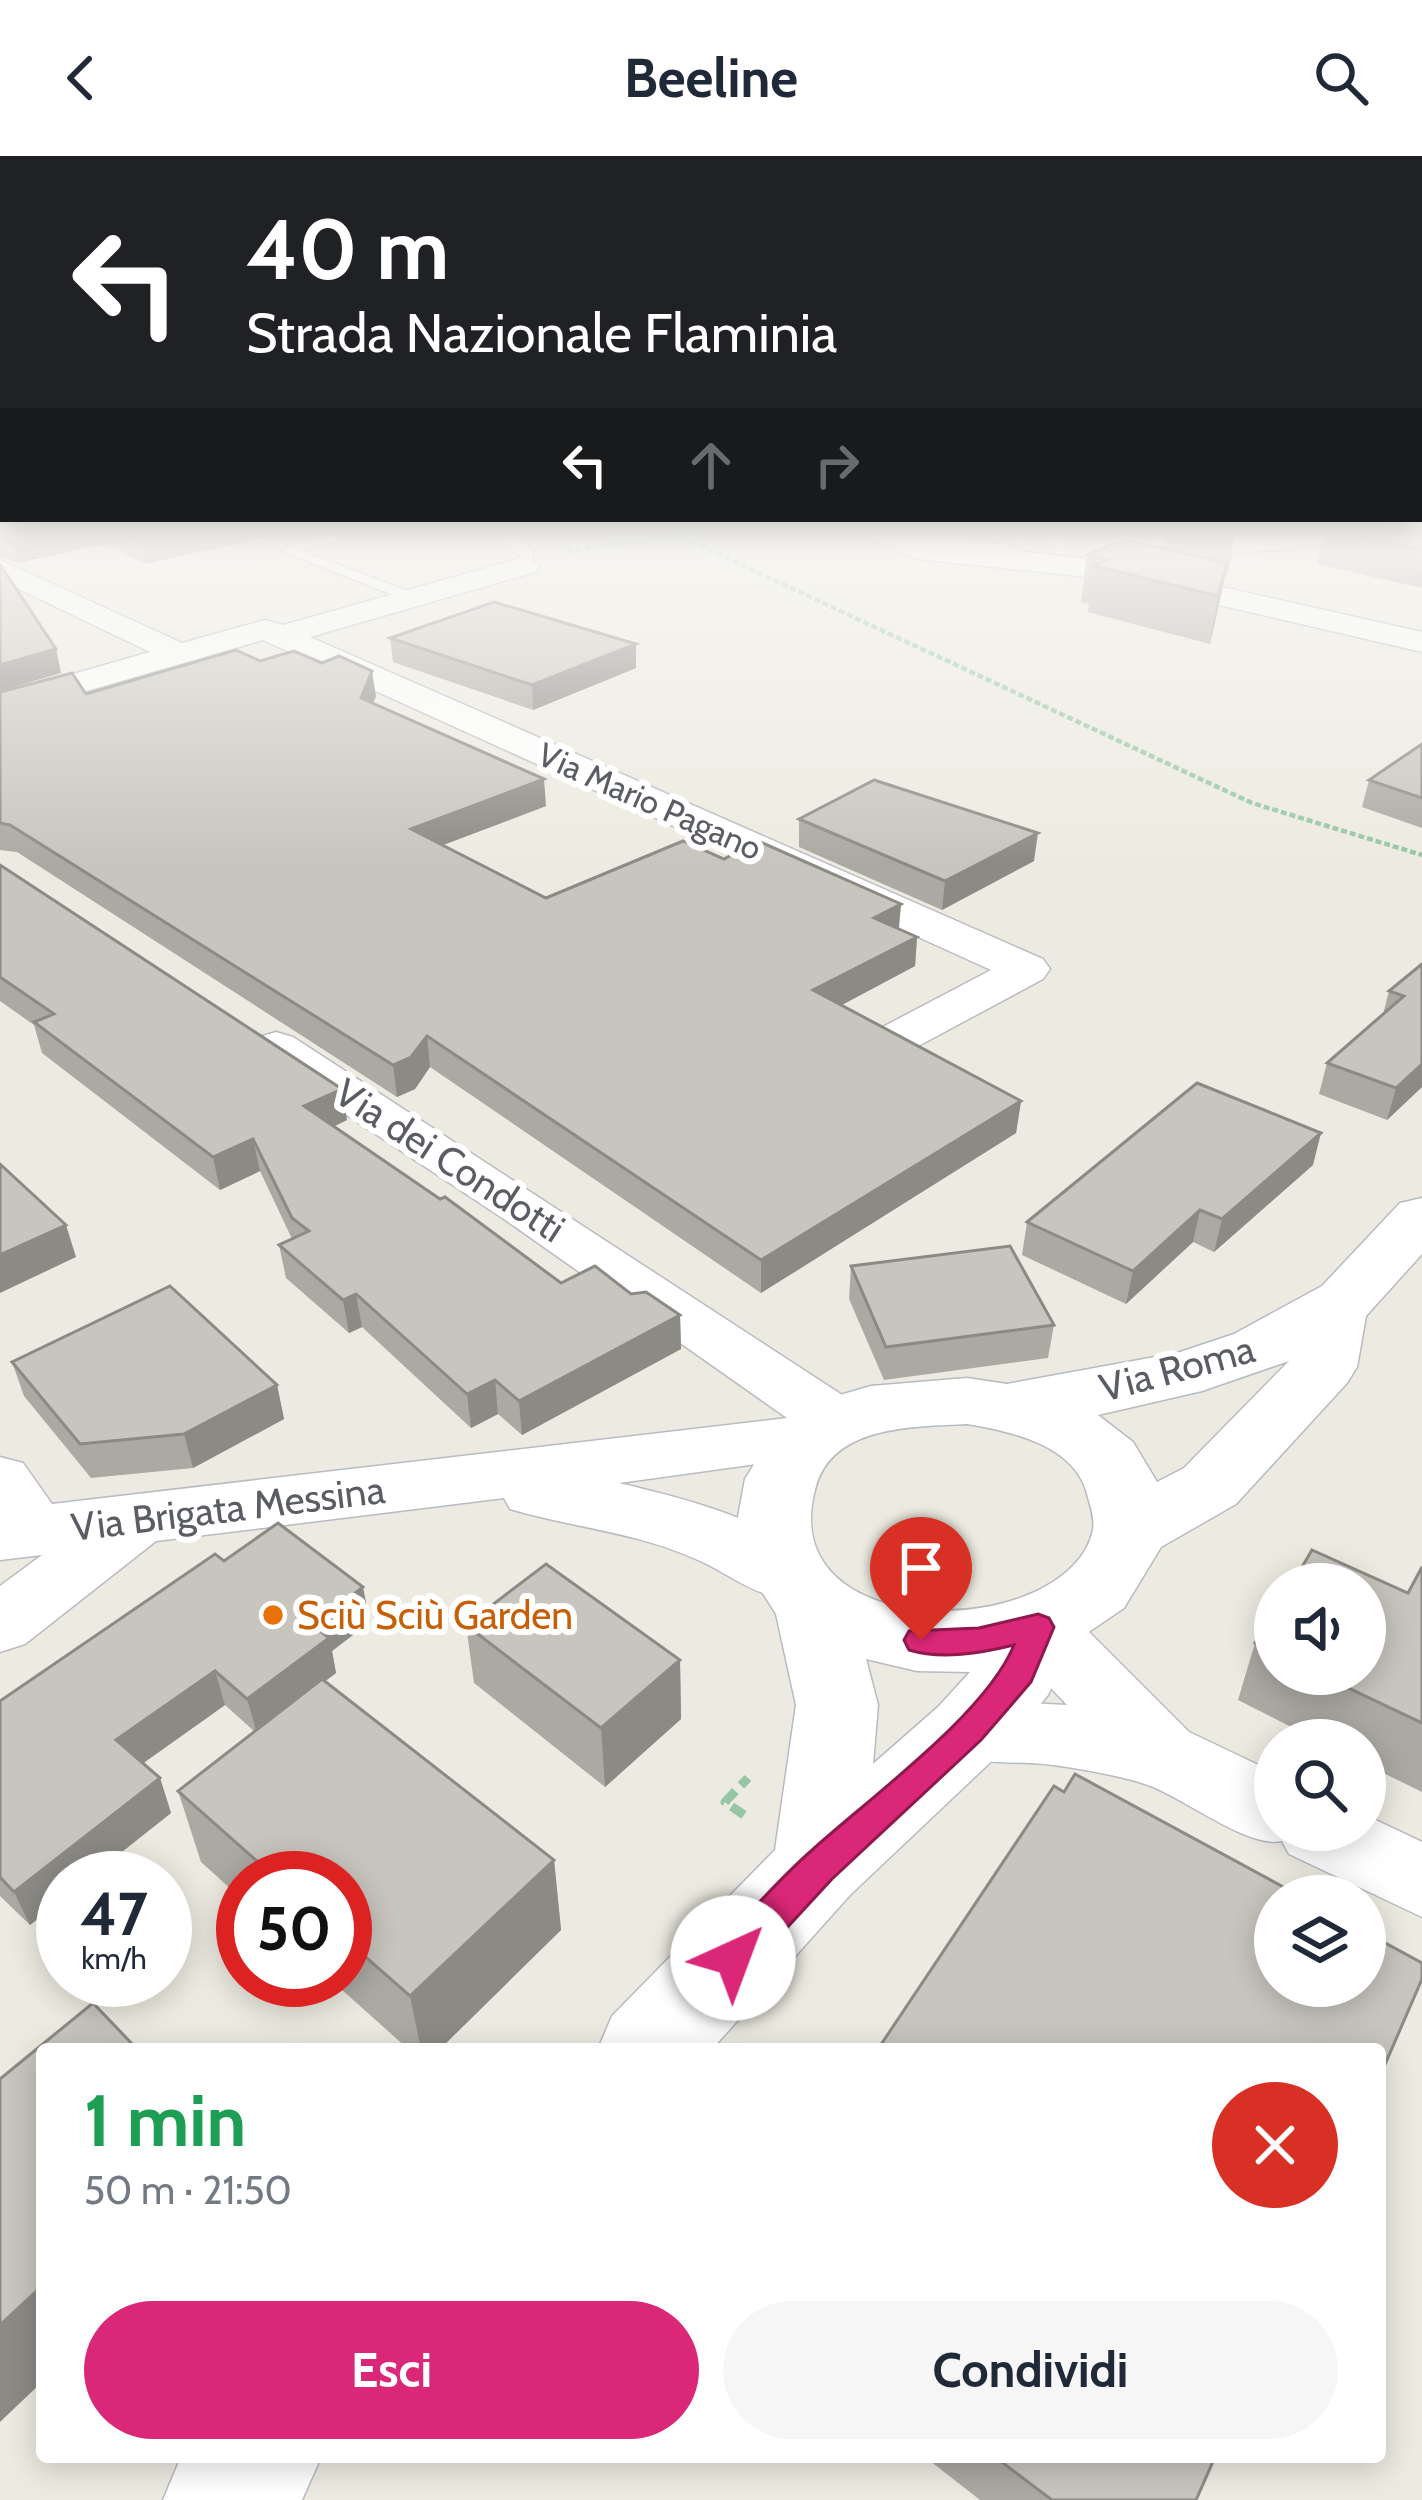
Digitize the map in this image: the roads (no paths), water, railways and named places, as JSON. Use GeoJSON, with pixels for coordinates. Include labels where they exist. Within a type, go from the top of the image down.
{"type":"FeatureCollection","features":[{"type":"Feature","properties":{"kind":"main road","name":"Via Roma"},"geometry":{"type":"LineString","coordinates":[[1012,1406],[1173,1377],[1274,1342],[1335,1309],[1422,1216]]}},
{"type":"Feature","properties":{"kind":"main road","name":"Via Roma"},"geometry":{"type":"LineString","coordinates":[[1131,1530],[1210,1486],[1323,1367],[1335,1309]]}},
{"type":"Feature","properties":{"kind":"main road"},"geometry":{"type":"LineString","coordinates":[[799,1588],[862,1628],[921,1640],[979,1641],[1038,1627],[1089,1594],[1117,1563],[1131,1530],[1126,1489],[1102,1452],[1059,1423],[1012,1406],[913,1403],[825,1429],[789,1462],[772,1493],[772,1533],[799,1588],[837,1705],[818,1868]]}},
{"type":"Feature","properties":{"kind":"main road"},"geometry":{"type":"LineString","coordinates":[[653,2043],[818,1868],[968,1730],[1019,1672],[1038,1627]]}},
{"type":"Feature","properties":{"kind":"main road"},"geometry":{"type":"LineString","coordinates":[[222,2500],[257,2463]]}},
{"type":"Feature","properties":{"kind":"street"},"geometry":{"type":"LineString","coordinates":[[156,642],[180,654]]}},
{"type":"Feature","properties":{"kind":"street"},"geometry":{"type":"LineString","coordinates":[[0,706],[229,642]]}},
{"type":"Feature","properties":{"kind":"street","name":"Via Mario Pagano"},"geometry":{"type":"LineString","coordinates":[[296,642],[1027,969],[892,1040]]}},
{"type":"Feature","properties":{"kind":"street","name":"Via dei Condotti"},"geometry":{"type":"LineString","coordinates":[[231,1017],[524,1207],[825,1429]]}},
{"type":"Feature","properties":{"kind":"street","name":"Via Brigata Messina"},"geometry":{"type":"LineString","coordinates":[[7,1516],[138,1519],[457,1481],[825,1429]]}},
{"type":"Feature","properties":{"kind":"street","name":"Via Brigata Messina"},"geometry":{"type":"LineString","coordinates":[[457,1481],[615,1503],[736,1544],[799,1588]]}},
{"type":"Feature","properties":{"kind":"street"},"geometry":{"type":"LineString","coordinates":[[0,1624],[138,1519]]}},
{"type":"Feature","properties":{"kind":"street"},"geometry":{"type":"LineString","coordinates":[[1038,1627],[1162,1755]]}},
{"type":"Feature","properties":{"kind":"street"},"geometry":{"type":"LineString","coordinates":[[968,1730],[1051,1733],[1162,1755],[1254,1800]]}},
{"type":"Feature","properties":{"kind":"street"},"geometry":{"type":"LineString","coordinates":[[1360,1851],[1422,1881]]}},
{"type":"Feature","properties":{"kind":"place","name":"Sciù Sciù Garden"},"geometry":{"type":"Point","coordinates":[273,1615]}}]}
